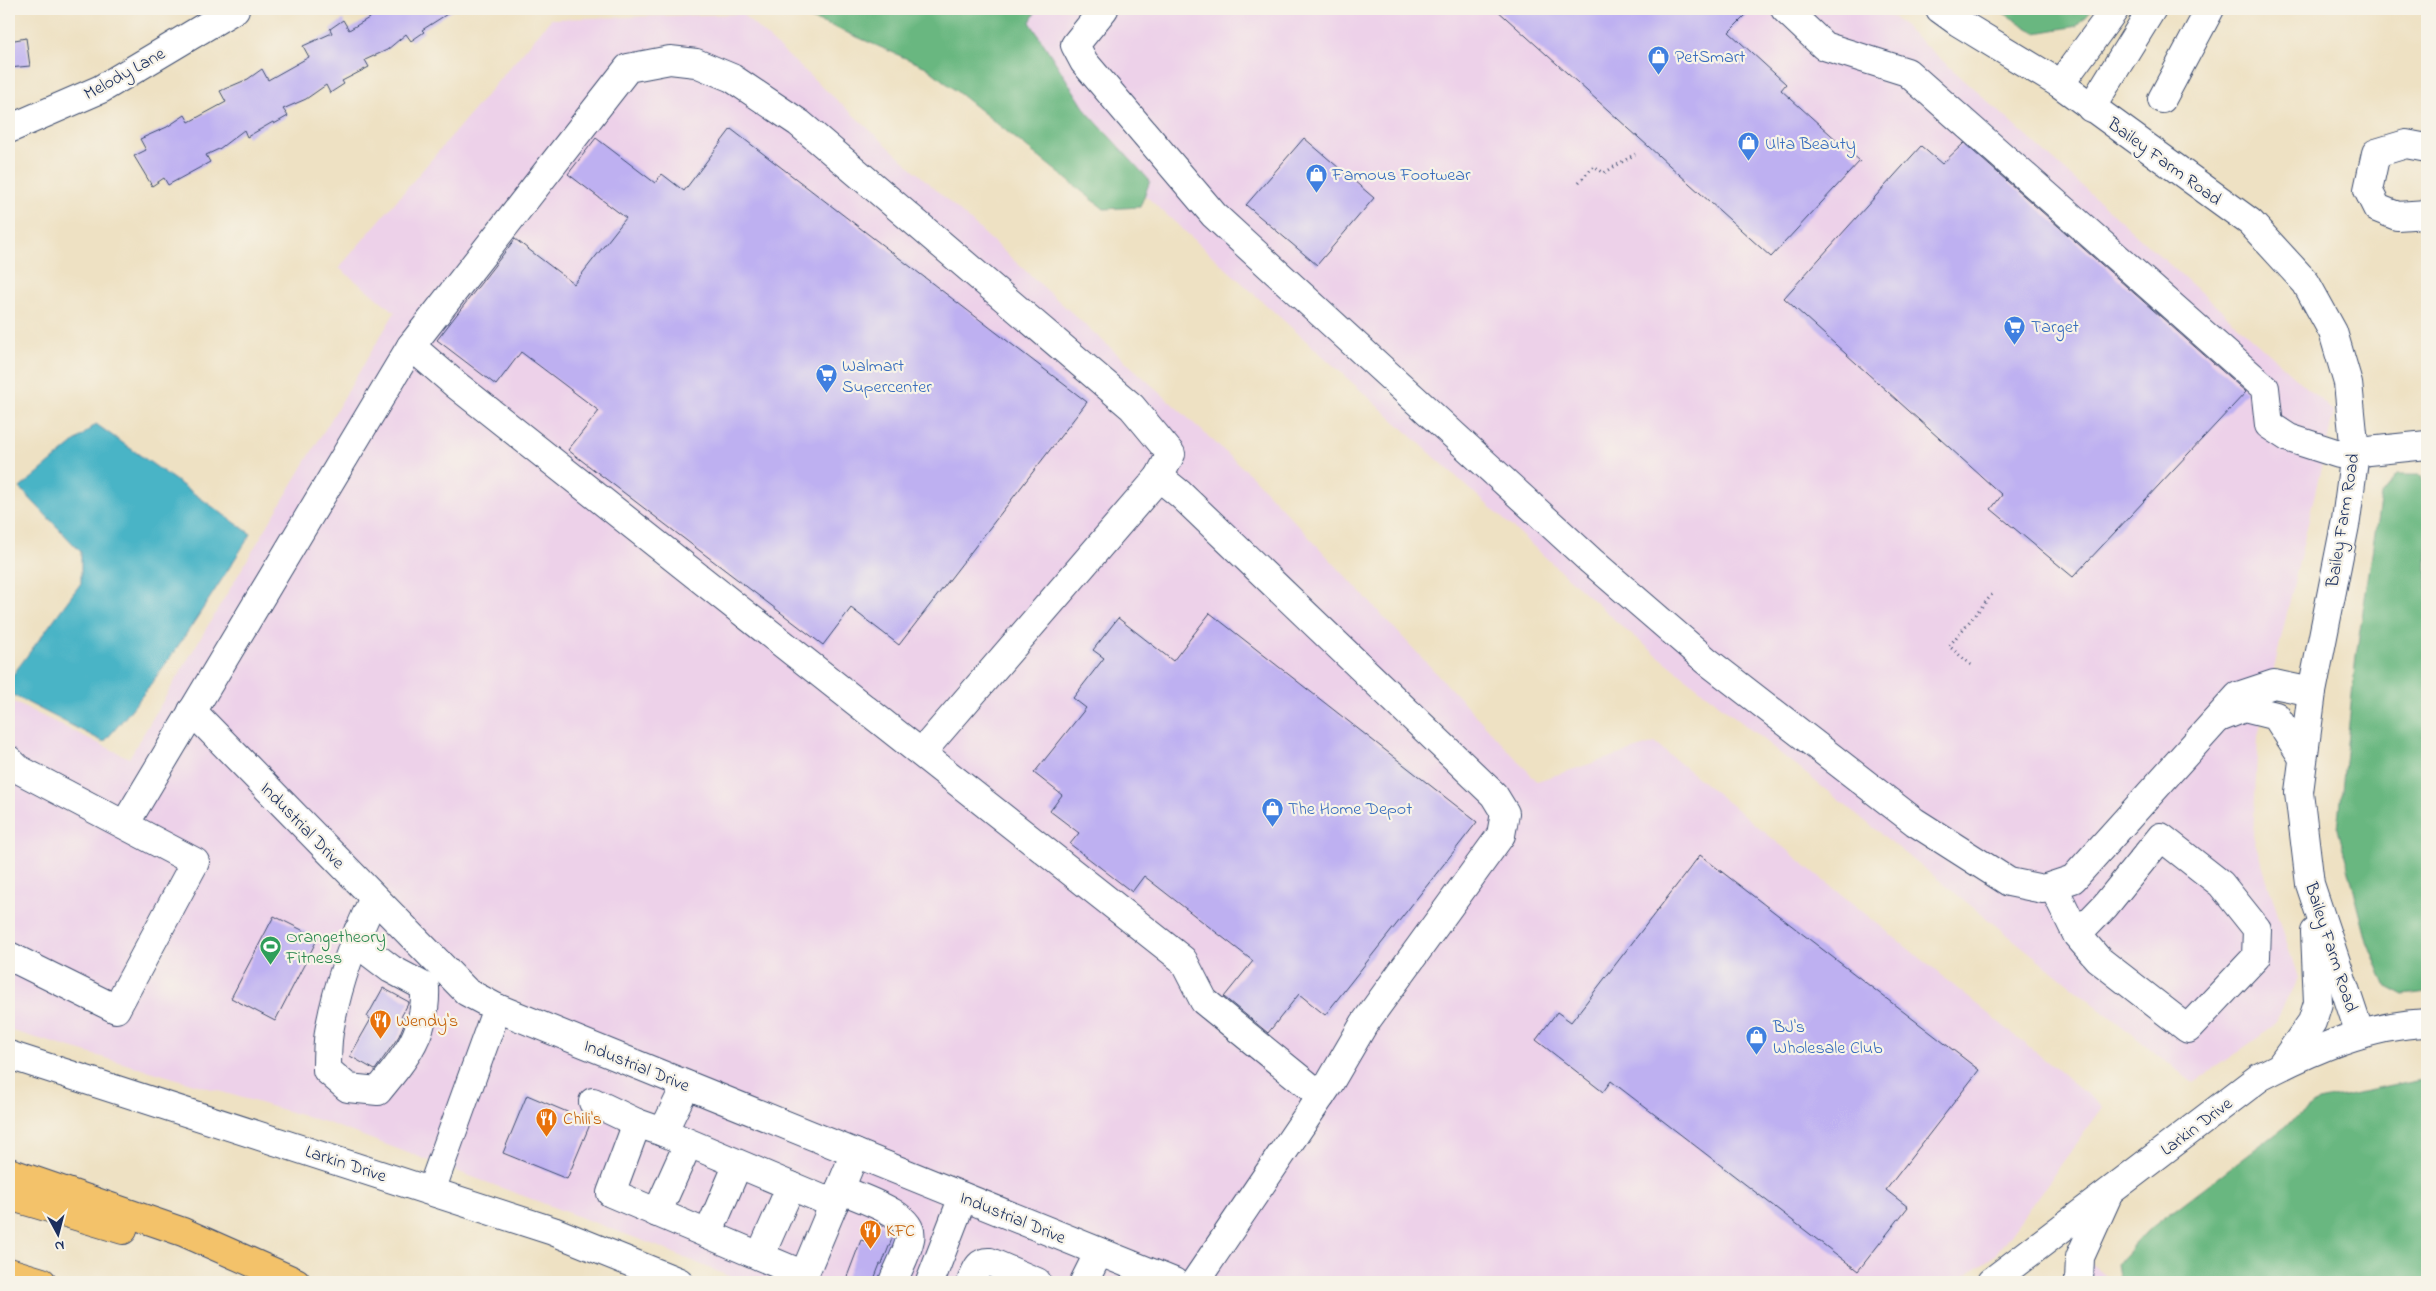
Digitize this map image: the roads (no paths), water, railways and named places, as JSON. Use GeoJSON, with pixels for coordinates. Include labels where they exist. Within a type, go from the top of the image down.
{"type":"FeatureCollection","features":[{"type":"Feature","properties":{"kind":"highway"},"geometry":{"type":"LineString","coordinates":[[9,1172],[183,1232],[296,1282]]}},
{"type":"Feature","properties":{"kind":"highway"},"geometry":{"type":"LineString","coordinates":[[9,1196],[170,1244],[281,1282]]}},
{"type":"Feature","properties":{"kind":"highway"},"geometry":{"type":"LineString","coordinates":[[9,1272],[42,1282]]}},
{"type":"Feature","properties":{"kind":"street","name":"Melody Lane"},"geometry":{"type":"LineString","coordinates":[[9,129],[101,89],[235,9]]}},
{"type":"Feature","properties":{"kind":"street"},"geometry":{"type":"LineString","coordinates":[[1104,9],[1075,46],[1084,62],[1214,215],[1591,561],[1707,661],[1915,822],[2009,882],[2043,889],[2073,879],[2238,696],[2274,684],[2312,692]]}},
{"type":"Feature","properties":{"kind":"street"},"geometry":{"type":"LineString","coordinates":[[1785,9],[1824,46],[1907,72],[2265,388],[2268,425],[2289,438],[2338,454],[2427,445]]}},
{"type":"Feature","properties":{"kind":"street","name":"Bailey Farm Road"},"geometry":{"type":"LineString","coordinates":[[1940,9],[2060,84],[2250,222],[2306,283],[2333,332],[2348,383],[2355,453],[2346,520],[2312,692],[2299,792],[2310,884],[2360,1034]]}},
{"type":"Feature","properties":{"kind":"street"},"geometry":{"type":"LineString","coordinates":[[2060,84],[2115,9]]}},
{"type":"Feature","properties":{"kind":"street"},"geometry":{"type":"LineString","coordinates":[[2091,108],[2152,9]]}},
{"type":"Feature","properties":{"kind":"street"},"geometry":{"type":"LineString","coordinates":[[2162,99],[2210,9]]}},
{"type":"Feature","properties":{"kind":"street"},"geometry":{"type":"LineString","coordinates":[[125,824],[411,346],[628,68],[670,60],[696,63],[732,78],[799,123],[1132,408],[1172,454],[1158,477],[922,752]]}},
{"type":"Feature","properties":{"kind":"street"},"geometry":{"type":"LineString","coordinates":[[2427,148],[2406,144],[2376,153],[2368,190],[2377,208],[2397,216],[2427,214]]}},
{"type":"Feature","properties":{"kind":"street"},"geometry":{"type":"LineString","coordinates":[[411,346],[455,384],[1183,960],[1204,1001],[1321,1096]]}},
{"type":"Feature","properties":{"kind":"street"},"geometry":{"type":"LineString","coordinates":[[1158,477],[1180,494],[1494,795],[1505,813],[1501,835],[1364,1024],[1321,1096],[1195,1282]]}},
{"type":"Feature","properties":{"kind":"street"},"geometry":{"type":"LineString","coordinates":[[2218,718],[2244,708],[2276,716],[2303,758]]}},
{"type":"Feature","properties":{"kind":"street","name":"Industrial Drive"},"geometry":{"type":"LineString","coordinates":[[192,711],[467,992],[497,1008],[1174,1282]]}},
{"type":"Feature","properties":{"kind":"street"},"geometry":{"type":"LineString","coordinates":[[9,760],[18,769],[194,862],[116,1010],[9,958]]}},
{"type":"Feature","properties":{"kind":"street"},"geometry":{"type":"LineString","coordinates":[[2053,886],[2077,935],[2098,959],[2188,1029],[2256,958],[2257,929],[2221,884],[2161,837],[2105,906],[2077,935]]}},
{"type":"Feature","properties":{"kind":"street"},"geometry":{"type":"LineString","coordinates":[[2279,1067],[2312,1022],[2318,1003],[2316,946],[2310,884]]}},
{"type":"Feature","properties":{"kind":"street"},"geometry":{"type":"LineString","coordinates":[[358,930],[370,952],[391,968],[425,987],[426,1008],[410,1052],[378,1091],[348,1088],[327,1070],[329,1033],[358,930],[374,898]]}},
{"type":"Feature","properties":{"kind":"street"},"geometry":{"type":"LineString","coordinates":[[431,1191],[497,1008]]}},
{"type":"Feature","properties":{"kind":"street","name":"Larkin Drive"},"geometry":{"type":"LineString","coordinates":[[1990,1282],[2260,1077],[2305,1054],[2360,1034],[2427,1023]]}},
{"type":"Feature","properties":{"kind":"street"},"geometry":{"type":"LineString","coordinates":[[9,1044],[52,1068]]}},
{"type":"Feature","properties":{"kind":"street","name":"Larkin Drive"},"geometry":{"type":"LineString","coordinates":[[9,1055],[553,1231],[679,1282]]}},
{"type":"Feature","properties":{"kind":"street"},"geometry":{"type":"LineString","coordinates":[[663,1132],[686,1085]]}},
{"type":"Feature","properties":{"kind":"street"},"geometry":{"type":"LineString","coordinates":[[593,1102],[638,1123],[791,1186],[837,1197],[897,1215],[906,1221],[910,1230],[910,1239],[893,1282]]}},
{"type":"Feature","properties":{"kind":"street"},"geometry":{"type":"LineString","coordinates":[[638,1123],[611,1193],[760,1256],[809,1279],[837,1197],[856,1153]]}},
{"type":"Feature","properties":{"kind":"street"},"geometry":{"type":"LineString","coordinates":[[657,1213],[688,1144]]}},
{"type":"Feature","properties":{"kind":"street"},"geometry":{"type":"LineString","coordinates":[[708,1234],[738,1164]]}},
{"type":"Feature","properties":{"kind":"street"},"geometry":{"type":"LineString","coordinates":[[760,1256],[791,1186]]}},
{"type":"Feature","properties":{"kind":"street"},"geometry":{"type":"LineString","coordinates":[[2079,1282],[2080,1258],[2109,1192]]}},
{"type":"Feature","properties":{"kind":"street"},"geometry":{"type":"LineString","coordinates":[[930,1282],[963,1197]]}},
{"type":"Feature","properties":{"kind":"street"},"geometry":{"type":"LineString","coordinates":[[1084,1282],[1099,1252]]}},
{"type":"Feature","properties":{"kind":"street"},"geometry":{"type":"LineString","coordinates":[[972,1282],[979,1265],[984,1262],[990,1262],[1037,1282]]}},
{"type":"Feature","properties":{"kind":"water"},"geometry":{"type":"Polygon","coordinates":[[[96,424],[251,534],[163,667],[125,718],[104,742],[9,693],[9,680],[81,583],[81,552],[20,488],[96,424]]]}},
{"type":"Feature","properties":{"kind":"place","name":"PetSmart"},"geometry":{"type":"Point","coordinates":[1659,75]}},
{"type":"Feature","properties":{"kind":"place","name":"Ulta Beauty"},"geometry":{"type":"Point","coordinates":[1749,162]}},
{"type":"Feature","properties":{"kind":"place","name":"Famous Footwear"},"geometry":{"type":"Point","coordinates":[1316,193]}},
{"type":"Feature","properties":{"kind":"place","name":"Target"},"geometry":{"type":"Point","coordinates":[2015,345]}},
{"type":"Feature","properties":{"kind":"place","name":"Walmart Supercenter"},"geometry":{"type":"Point","coordinates":[826,394]}},
{"type":"Feature","properties":{"kind":"place","name":"The Home Depot"},"geometry":{"type":"Point","coordinates":[1272,827]}},
{"type":"Feature","properties":{"kind":"place","name":"Orangetheory Fitness"},"geometry":{"type":"Point","coordinates":[270,965]}},
{"type":"Feature","properties":{"kind":"place","name":"Wendy's"},"geometry":{"type":"Point","coordinates":[380,1039]}},
{"type":"Feature","properties":{"kind":"place","name":"BJ's Wholesale Club"},"geometry":{"type":"Point","coordinates":[1757,1055]}},
{"type":"Feature","properties":{"kind":"place","name":"Chili's"},"geometry":{"type":"Point","coordinates":[547,1137]}},
{"type":"Feature","properties":{"kind":"place","name":"KFC"},"geometry":{"type":"Point","coordinates":[870,1249]}}]}
